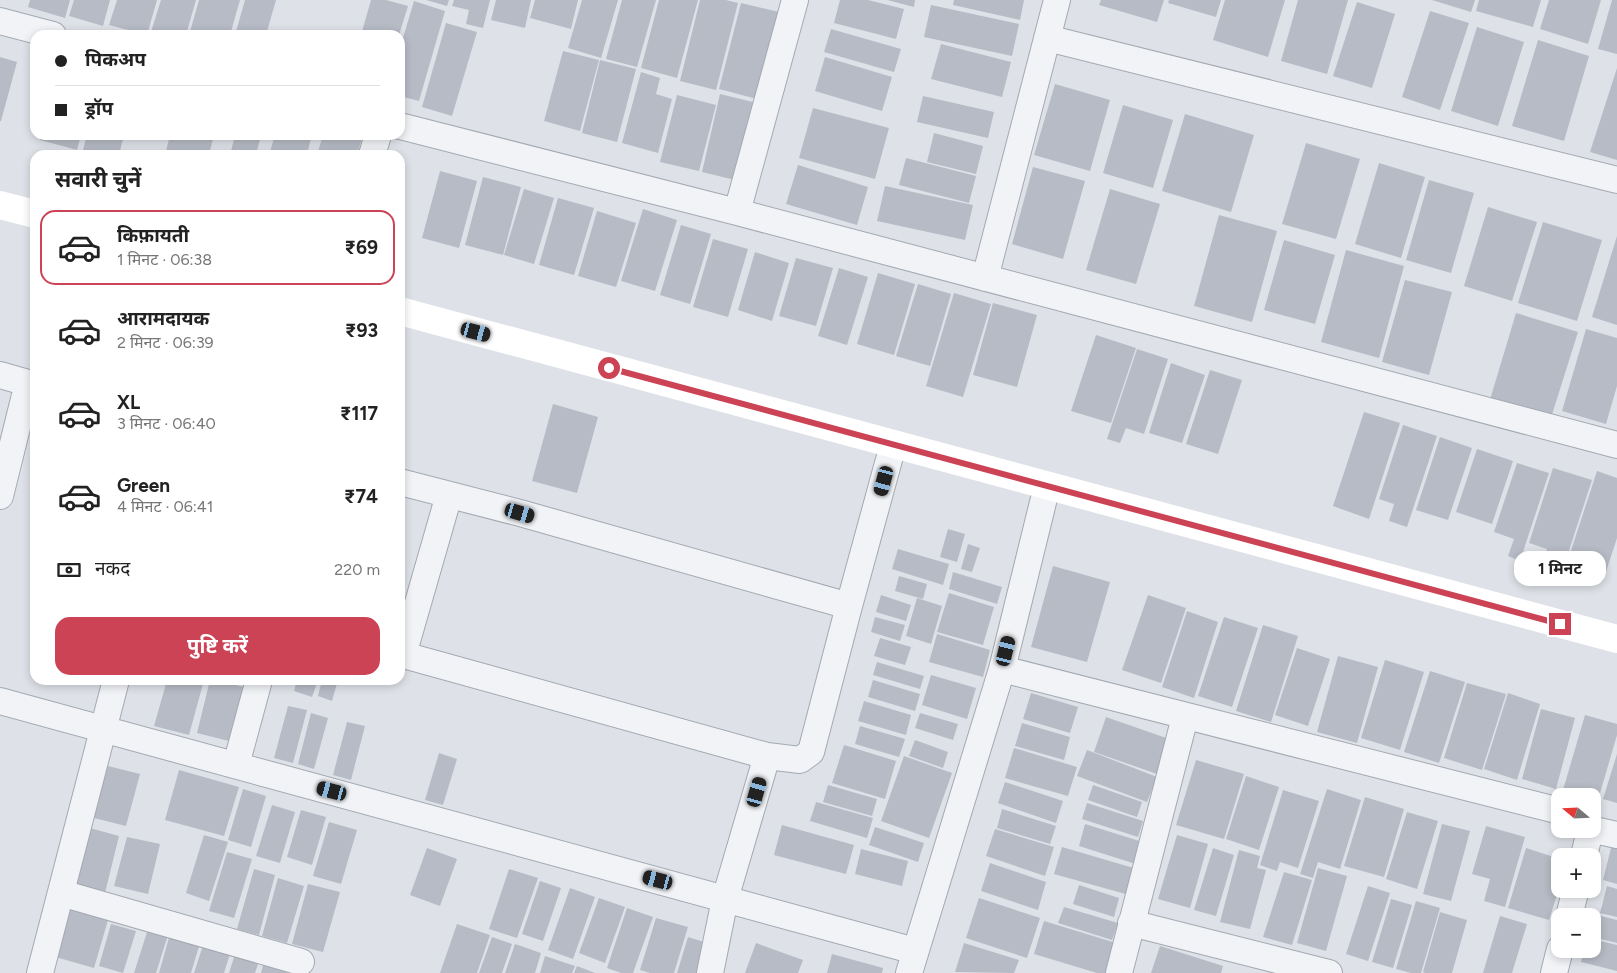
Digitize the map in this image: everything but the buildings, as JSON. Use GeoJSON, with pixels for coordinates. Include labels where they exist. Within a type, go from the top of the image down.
{"type":"FeatureCollection","features":[{"type":"Feature","properties":{"kind":"street"},"geometry":{"type":"LineString","coordinates":[[737,212],[795,0]]}},
{"type":"Feature","properties":{"kind":"street"},"geometry":{"type":"LineString","coordinates":[[985,278],[1057,0]]}},
{"type":"Feature","properties":{"kind":"street"},"geometry":{"type":"LineString","coordinates":[[0,21],[34,30]]}},
{"type":"Feature","properties":{"kind":"street"},"geometry":{"type":"LineString","coordinates":[[1047,38],[1617,180]]}},
{"type":"Feature","properties":{"kind":"street"},"geometry":{"type":"LineString","coordinates":[[405,127],[737,212],[1617,445]]}},
{"type":"Feature","properties":{"kind":"street"},"geometry":{"type":"LineString","coordinates":[[0,205],[30,213]]}},
{"type":"Feature","properties":{"kind":"street"},"geometry":{"type":"LineString","coordinates":[[405,312],[1617,639]]}},
{"type":"Feature","properties":{"kind":"street"},"geometry":{"type":"LineString","coordinates":[[0,375],[30,383]]}},
{"type":"Feature","properties":{"kind":"street"},"geometry":{"type":"LineString","coordinates":[[0,496],[30,391]]}},
{"type":"Feature","properties":{"kind":"street"},"geometry":{"type":"LineString","coordinates":[[405,655],[767,756],[800,760],[811,752],[893,445]]}},
{"type":"Feature","properties":{"kind":"street"},"geometry":{"type":"LineString","coordinates":[[405,483],[849,606]]}},
{"type":"Feature","properties":{"kind":"street"},"geometry":{"type":"LineString","coordinates":[[0,701],[725,899],[912,962],[1002,669],[1047,486]]}},
{"type":"Feature","properties":{"kind":"street"},"geometry":{"type":"LineString","coordinates":[[405,644],[449,495]]}},
{"type":"Feature","properties":{"kind":"street"},"geometry":{"type":"LineString","coordinates":[[1002,669],[1551,809]]}},
{"type":"Feature","properties":{"kind":"street"},"geometry":{"type":"LineString","coordinates":[[40,973],[115,685]]}},
{"type":"Feature","properties":{"kind":"street"},"geometry":{"type":"LineString","coordinates":[[236,765],[258,685]]}},
{"type":"Feature","properties":{"kind":"street"},"geometry":{"type":"LineString","coordinates":[[1119,973],[1185,717]]}},
{"type":"Feature","properties":{"kind":"street"},"geometry":{"type":"LineString","coordinates":[[710,973],[725,899],[767,756]]}},
{"type":"Feature","properties":{"kind":"street"},"geometry":{"type":"LineString","coordinates":[[1601,831],[1617,835]]}},
{"type":"Feature","properties":{"kind":"street"},"geometry":{"type":"LineString","coordinates":[[61,893],[301,962]]}},
{"type":"Feature","properties":{"kind":"street"},"geometry":{"type":"LineString","coordinates":[[1132,924],[1323,972]]}},
{"type":"Feature","properties":{"kind":"street"},"geometry":{"type":"LineString","coordinates":[[1554,973],[1558,958]]}},
{"type":"Feature","properties":{"kind":"route"},"geometry":{"type":"LineString","coordinates":[[609,368],[1560,624]]}}]}
